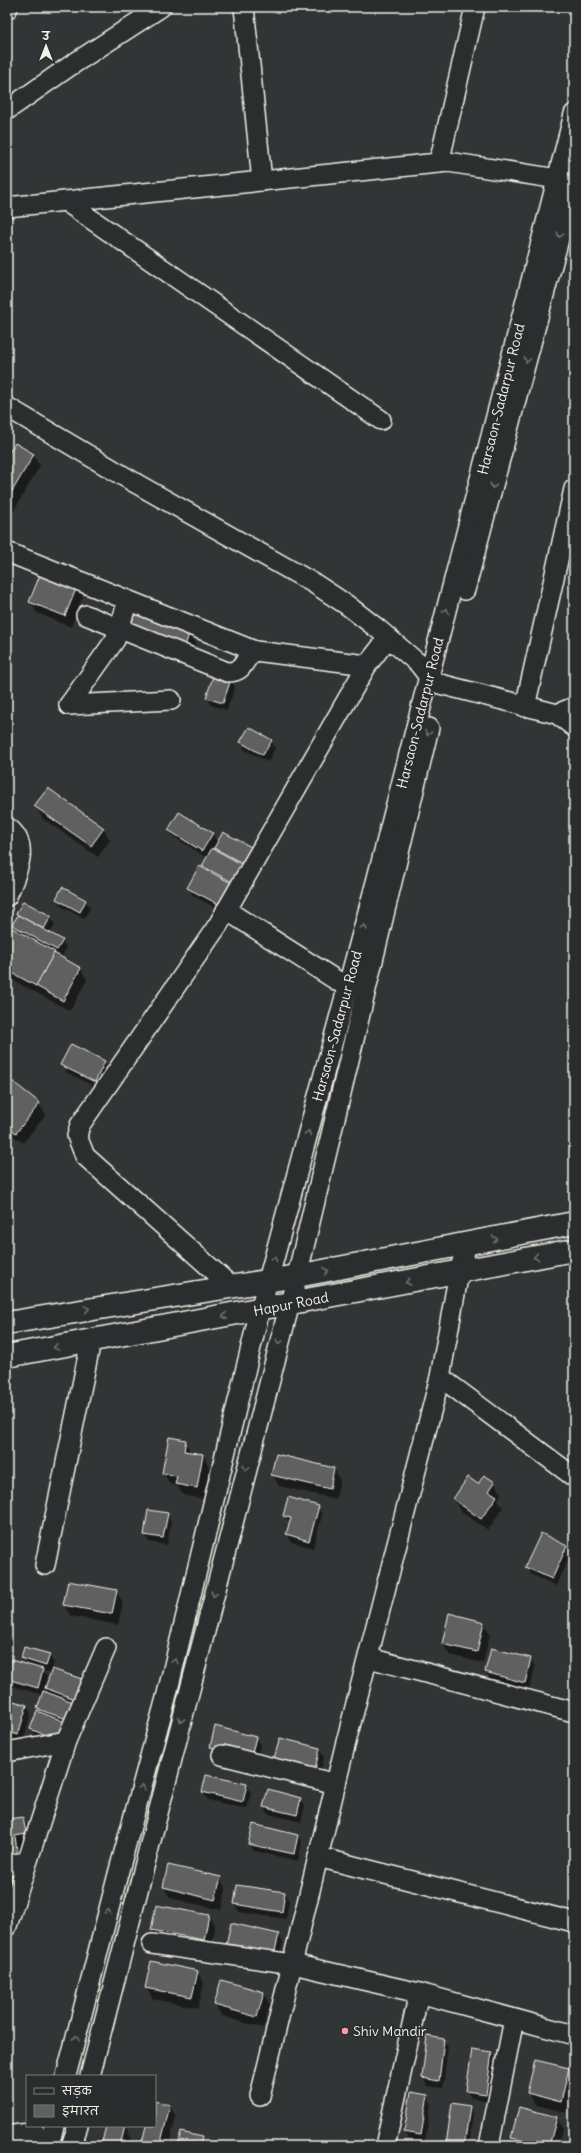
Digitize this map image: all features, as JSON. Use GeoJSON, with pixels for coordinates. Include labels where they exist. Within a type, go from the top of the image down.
{"type":"FeatureCollection","features":[{"type":"Feature","properties":{"kind":"main road","name":"Hapur Road"},"geometry":{"type":"LineString","coordinates":[[7,1322],[297,1276],[574,1223]]}},
{"type":"Feature","properties":{"kind":"main road","name":"Hapur Road"},"geometry":{"type":"LineString","coordinates":[[7,1356],[289,1305],[574,1250]]}},
{"type":"Feature","properties":{"kind":"street"},"geometry":{"type":"LineString","coordinates":[[7,110],[70,66],[161,7]]}},
{"type":"Feature","properties":{"kind":"street"},"geometry":{"type":"LineString","coordinates":[[244,7],[262,181]]}},
{"type":"Feature","properties":{"kind":"street"},"geometry":{"type":"LineString","coordinates":[[439,163],[475,7]]}},
{"type":"Feature","properties":{"kind":"street","name":"Harsaon-Sadarpur Road"},"geometry":{"type":"LineString","coordinates":[[66,2075],[118,1874],[166,1698],[260,1310],[347,987],[434,681],[566,181],[574,114]]}},
{"type":"Feature","properties":{"kind":"street"},"geometry":{"type":"LineString","coordinates":[[7,207],[439,163],[474,165],[566,181]]}},
{"type":"Feature","properties":{"kind":"street"},"geometry":{"type":"LineString","coordinates":[[66,201],[381,420]]}},
{"type":"Feature","properties":{"kind":"street"},"geometry":{"type":"LineString","coordinates":[[7,407],[137,484],[315,584],[347,605],[388,638],[419,664],[434,681],[525,707],[556,714],[574,727]]}},
{"type":"Feature","properties":{"kind":"street"},"geometry":{"type":"LineString","coordinates":[[525,707],[573,494]]}},
{"type":"Feature","properties":{"kind":"street"},"geometry":{"type":"LineString","coordinates":[[7,552],[256,651],[367,665]]}},
{"type":"Feature","properties":{"kind":"street"},"geometry":{"type":"LineString","coordinates":[[128,600],[115,640],[69,705],[171,700]]}},
{"type":"Feature","properties":{"kind":"street"},"geometry":{"type":"LineString","coordinates":[[86,616],[227,672],[236,672],[241,669],[250,654],[256,651]]}},
{"type":"Feature","properties":{"kind":"street"},"geometry":{"type":"LineString","coordinates":[[232,1287],[84,1156],[77,1136],[80,1125],[226,910],[367,665],[388,638]]}},
{"type":"Feature","properties":{"kind":"street","name":"Harsaon-Sadarpur Road"},"geometry":{"type":"LineString","coordinates":[[90,2075],[297,1276],[434,681]]}},
{"type":"Feature","properties":{"kind":"street"},"geometry":{"type":"LineString","coordinates":[[556,714],[574,707]]}},
{"type":"Feature","properties":{"kind":"street"},"geometry":{"type":"LineString","coordinates":[[7,827],[16,836],[21,849],[20,864],[7,896]]}},
{"type":"Feature","properties":{"kind":"street"},"geometry":{"type":"LineString","coordinates":[[226,910],[347,987]]}},
{"type":"Feature","properties":{"kind":"street"},"geometry":{"type":"LineString","coordinates":[[260,2096],[336,1784],[440,1377],[459,1272],[467,1244]]}},
{"type":"Feature","properties":{"kind":"street"},"geometry":{"type":"LineString","coordinates":[[45,1565],[91,1341]]}},
{"type":"Feature","properties":{"kind":"street"},"geometry":{"type":"LineString","coordinates":[[440,1377],[574,1477]]}},
{"type":"Feature","properties":{"kind":"street"},"geometry":{"type":"LineString","coordinates":[[7,1926],[26,1862],[66,1741],[106,1648]]}},
{"type":"Feature","properties":{"kind":"street"},"geometry":{"type":"LineString","coordinates":[[369,1658],[574,1712]]}},
{"type":"Feature","properties":{"kind":"street"},"geometry":{"type":"LineString","coordinates":[[7,1752],[66,1741]]}},
{"type":"Feature","properties":{"kind":"street"},"geometry":{"type":"LineString","coordinates":[[222,1755],[336,1784]]}},
{"type":"Feature","properties":{"kind":"street"},"geometry":{"type":"LineString","coordinates":[[318,1857],[574,1922]]}},
{"type":"Feature","properties":{"kind":"street"},"geometry":{"type":"LineString","coordinates":[[7,1864],[26,1862]]}},
{"type":"Feature","properties":{"kind":"street"},"geometry":{"type":"LineString","coordinates":[[152,1944],[293,1964],[419,1993],[574,2035]]}},
{"type":"Feature","properties":{"kind":"street"},"geometry":{"type":"LineString","coordinates":[[384,2146],[419,1993]]}},
{"type":"Feature","properties":{"kind":"street"},"geometry":{"type":"LineString","coordinates":[[489,2146],[514,2019]]}},
{"type":"Feature","properties":{"kind":"street"},"geometry":{"type":"LineString","coordinates":[[49,2146],[54,2127]]}},
{"type":"Feature","properties":{"kind":"street"},"geometry":{"type":"LineString","coordinates":[[71,2146],[78,2127]]}},
{"type":"Feature","properties":{"kind":"street"},"geometry":{"type":"LineString","coordinates":[[7,2136],[35,2132]]}},
{"type":"Feature","properties":{"kind":"building"},"geometry":{"type":"Polygon","coordinates":[[[15,443],[34,454],[7,500],[7,456],[15,443]]]}},
{"type":"Feature","properties":{"kind":"building"},"geometry":{"type":"Polygon","coordinates":[[[42,570],[78,584],[65,616],[29,602],[42,570]]]}},
{"type":"Feature","properties":{"kind":"building"},"geometry":{"type":"Polygon","coordinates":[[[135,611],[190,631],[183,652],[130,629],[135,611]]]}},
{"type":"Feature","properties":{"kind":"building"},"geometry":{"type":"Polygon","coordinates":[[[214,673],[231,679],[223,703],[206,698],[214,673]]]}},
{"type":"Feature","properties":{"kind":"building"},"geometry":{"type":"Polygon","coordinates":[[[249,727],[272,740],[263,755],[240,742],[249,727]]]}},
{"type":"Feature","properties":{"kind":"building"},"geometry":{"type":"Polygon","coordinates":[[[48,788],[104,828],[91,846],[34,806],[48,788]]]}},
{"type":"Feature","properties":{"kind":"building"},"geometry":{"type":"Polygon","coordinates":[[[179,812],[213,833],[202,851],[168,830],[179,812]]]}},
{"type":"Feature","properties":{"kind":"building"},"geometry":{"type":"Polygon","coordinates":[[[223,832],[255,849],[246,865],[214,848],[223,832]]]}},
{"type":"Feature","properties":{"kind":"building"},"geometry":{"type":"Polygon","coordinates":[[[212,848],[245,866],[236,884],[202,866],[212,848]]]}},
{"type":"Feature","properties":{"kind":"building"},"geometry":{"type":"Polygon","coordinates":[[[199,866],[233,884],[222,906],[187,888],[199,866]]]}},
{"type":"Feature","properties":{"kind":"building"},"geometry":{"type":"Polygon","coordinates":[[[62,887],[86,900],[80,912],[56,899],[62,887]]]}},
{"type":"Feature","properties":{"kind":"building"},"geometry":{"type":"Polygon","coordinates":[[[23,901],[51,916],[44,929],[16,914],[23,901]]]}},
{"type":"Feature","properties":{"kind":"building"},"geometry":{"type":"Polygon","coordinates":[[[18,915],[63,940],[57,950],[12,925],[18,915]]]}},
{"type":"Feature","properties":{"kind":"building"},"geometry":{"type":"Polygon","coordinates":[[[12,928],[55,952],[36,986],[7,970],[7,937],[12,928]]]}},
{"type":"Feature","properties":{"kind":"building"},"geometry":{"type":"Polygon","coordinates":[[[54,953],[81,968],[63,1001],[36,986],[54,953]]]}},
{"type":"Feature","properties":{"kind":"building"},"geometry":{"type":"Polygon","coordinates":[[[71,1044],[105,1061],[95,1082],[60,1065],[71,1044]]]}},
{"type":"Feature","properties":{"kind":"building"},"geometry":{"type":"Polygon","coordinates":[[[7,1077],[40,1103],[16,1133],[7,1125],[7,1077]]]}},
{"type":"Feature","properties":{"kind":"building"},"geometry":{"type":"Polygon","coordinates":[[[169,1437],[186,1440],[184,1451],[203,1454],[197,1488],[175,1484],[177,1476],[162,1473],[169,1437]]]}},
{"type":"Feature","properties":{"kind":"building"},"geometry":{"type":"Polygon","coordinates":[[[276,1454],[334,1468],[330,1489],[271,1475],[276,1454]]]}},
{"type":"Feature","properties":{"kind":"building"},"geometry":{"type":"Polygon","coordinates":[[[484,1475],[495,1482],[489,1491],[497,1496],[481,1519],[453,1499],[468,1477],[478,1484],[484,1475]]]}},
{"type":"Feature","properties":{"kind":"building"},"geometry":{"type":"Polygon","coordinates":[[[288,1497],[319,1506],[309,1541],[286,1534],[291,1518],[283,1516],[288,1497]]]}},
{"type":"Feature","properties":{"kind":"building"},"geometry":{"type":"Polygon","coordinates":[[[148,1510],[168,1513],[163,1538],[144,1535],[148,1510]]]}},
{"type":"Feature","properties":{"kind":"building"},"geometry":{"type":"Polygon","coordinates":[[[541,1533],[567,1546],[552,1579],[525,1567],[541,1533]]]}},
{"type":"Feature","properties":{"kind":"building"},"geometry":{"type":"Polygon","coordinates":[[[68,1581],[117,1590],[112,1614],[63,1605],[68,1581]]]}},
{"type":"Feature","properties":{"kind":"building"},"geometry":{"type":"Polygon","coordinates":[[[449,1613],[484,1622],[477,1652],[442,1644],[449,1613]]]}},
{"type":"Feature","properties":{"kind":"building"},"geometry":{"type":"Polygon","coordinates":[[[24,1647],[50,1654],[46,1666],[21,1658],[24,1647]]]}},
{"type":"Feature","properties":{"kind":"building"},"geometry":{"type":"Polygon","coordinates":[[[491,1648],[531,1658],[525,1683],[485,1672],[491,1648]]]}},
{"type":"Feature","properties":{"kind":"building"},"geometry":{"type":"Polygon","coordinates":[[[11,1660],[43,1669],[38,1688],[7,1679],[11,1660]]]}},
{"type":"Feature","properties":{"kind":"building"},"geometry":{"type":"Polygon","coordinates":[[[52,1669],[85,1680],[78,1700],[45,1688],[52,1669]]]}},
{"type":"Feature","properties":{"kind":"building"},"geometry":{"type":"Polygon","coordinates":[[[43,1691],[73,1702],[67,1719],[37,1709],[43,1691]]]}},
{"type":"Feature","properties":{"kind":"building"},"geometry":{"type":"Polygon","coordinates":[[[7,1699],[27,1705],[18,1735],[7,1731],[7,1699]]]}},
{"type":"Feature","properties":{"kind":"building"},"geometry":{"type":"Polygon","coordinates":[[[37,1711],[68,1723],[61,1741],[30,1729],[37,1711]]]}},
{"type":"Feature","properties":{"kind":"building"},"geometry":{"type":"Polygon","coordinates":[[[215,1726],[256,1737],[251,1757],[210,1747],[215,1726]]]}},
{"type":"Feature","properties":{"kind":"building"},"geometry":{"type":"Polygon","coordinates":[[[280,1738],[320,1748],[315,1769],[274,1758],[280,1738]]]}},
{"type":"Feature","properties":{"kind":"building"},"geometry":{"type":"Polygon","coordinates":[[[206,1775],[247,1784],[243,1802],[202,1792],[206,1775]]]}},
{"type":"Feature","properties":{"kind":"building"},"geometry":{"type":"Polygon","coordinates":[[[268,1789],[301,1798],[297,1815],[263,1807],[268,1789]]]}},
{"type":"Feature","properties":{"kind":"building"},"geometry":{"type":"Polygon","coordinates":[[[23,1817],[26,1834],[15,1836],[18,1858],[7,1859],[7,1819],[23,1817]]]}},
{"type":"Feature","properties":{"kind":"building"},"geometry":{"type":"Polygon","coordinates":[[[253,1824],[298,1835],[294,1854],[248,1844],[253,1824]]]}},
{"type":"Feature","properties":{"kind":"building"},"geometry":{"type":"Polygon","coordinates":[[[168,1865],[221,1877],[215,1900],[163,1887],[168,1865]]]}},
{"type":"Feature","properties":{"kind":"building"},"geometry":{"type":"Polygon","coordinates":[[[237,1885],[285,1892],[282,1912],[234,1904],[237,1885]]]}},
{"type":"Feature","properties":{"kind":"building"},"geometry":{"type":"Polygon","coordinates":[[[156,1905],[209,1915],[204,1940],[151,1930],[156,1905]]]}},
{"type":"Feature","properties":{"kind":"building"},"geometry":{"type":"Polygon","coordinates":[[[231,1923],[279,1934],[274,1955],[226,1945],[231,1923]]]}},
{"type":"Feature","properties":{"kind":"building"},"geometry":{"type":"Polygon","coordinates":[[[151,1961],[198,1971],[192,1997],[145,1988],[151,1961]]]}},
{"type":"Feature","properties":{"kind":"building"},"geometry":{"type":"Polygon","coordinates":[[[221,1980],[264,1992],[257,2017],[214,2005],[221,1980]]]}},
{"type":"Feature","properties":{"kind":"building"},"geometry":{"type":"Polygon","coordinates":[[[427,2036],[444,2039],[439,2081],[422,2078],[427,2036]]]}},
{"type":"Feature","properties":{"kind":"building"},"geometry":{"type":"Polygon","coordinates":[[[472,2049],[492,2052],[486,2094],[466,2091],[472,2049]]]}},
{"type":"Feature","properties":{"kind":"building"},"geometry":{"type":"Polygon","coordinates":[[[535,2060],[569,2068],[561,2102],[527,2093],[535,2060]]]}},
{"type":"Feature","properties":{"kind":"building"},"geometry":{"type":"Polygon","coordinates":[[[411,2092],[428,2095],[421,2135],[404,2132],[411,2092]]]}},
{"type":"Feature","properties":{"kind":"building"},"geometry":{"type":"Polygon","coordinates":[[[156,2101],[170,2105],[160,2146],[141,2146],[146,2127],[156,2127],[156,2101]]]}},
{"type":"Feature","properties":{"kind":"building"},"geometry":{"type":"Polygon","coordinates":[[[452,2103],[470,2106],[464,2146],[446,2145],[452,2103]]]}},
{"type":"Feature","properties":{"kind":"building"},"geometry":{"type":"Polygon","coordinates":[[[519,2107],[557,2117],[549,2146],[511,2138],[519,2107]]]}},
{"type":"Feature","properties":{"kind":"building"},"geometry":{"type":"Polygon","coordinates":[[[106,2127],[125,2127],[120,2146],[101,2146],[106,2127]]]}},
{"type":"Feature","properties":{"kind":"building"},"geometry":{"type":"Polygon","coordinates":[[[181,2132],[202,2137],[200,2146],[177,2146],[181,2132]]]}},
{"type":"Feature","properties":{"kind":"place","name":"Shiv Mandir"},"geometry":{"type":"Point","coordinates":[345,2031]}}]}
